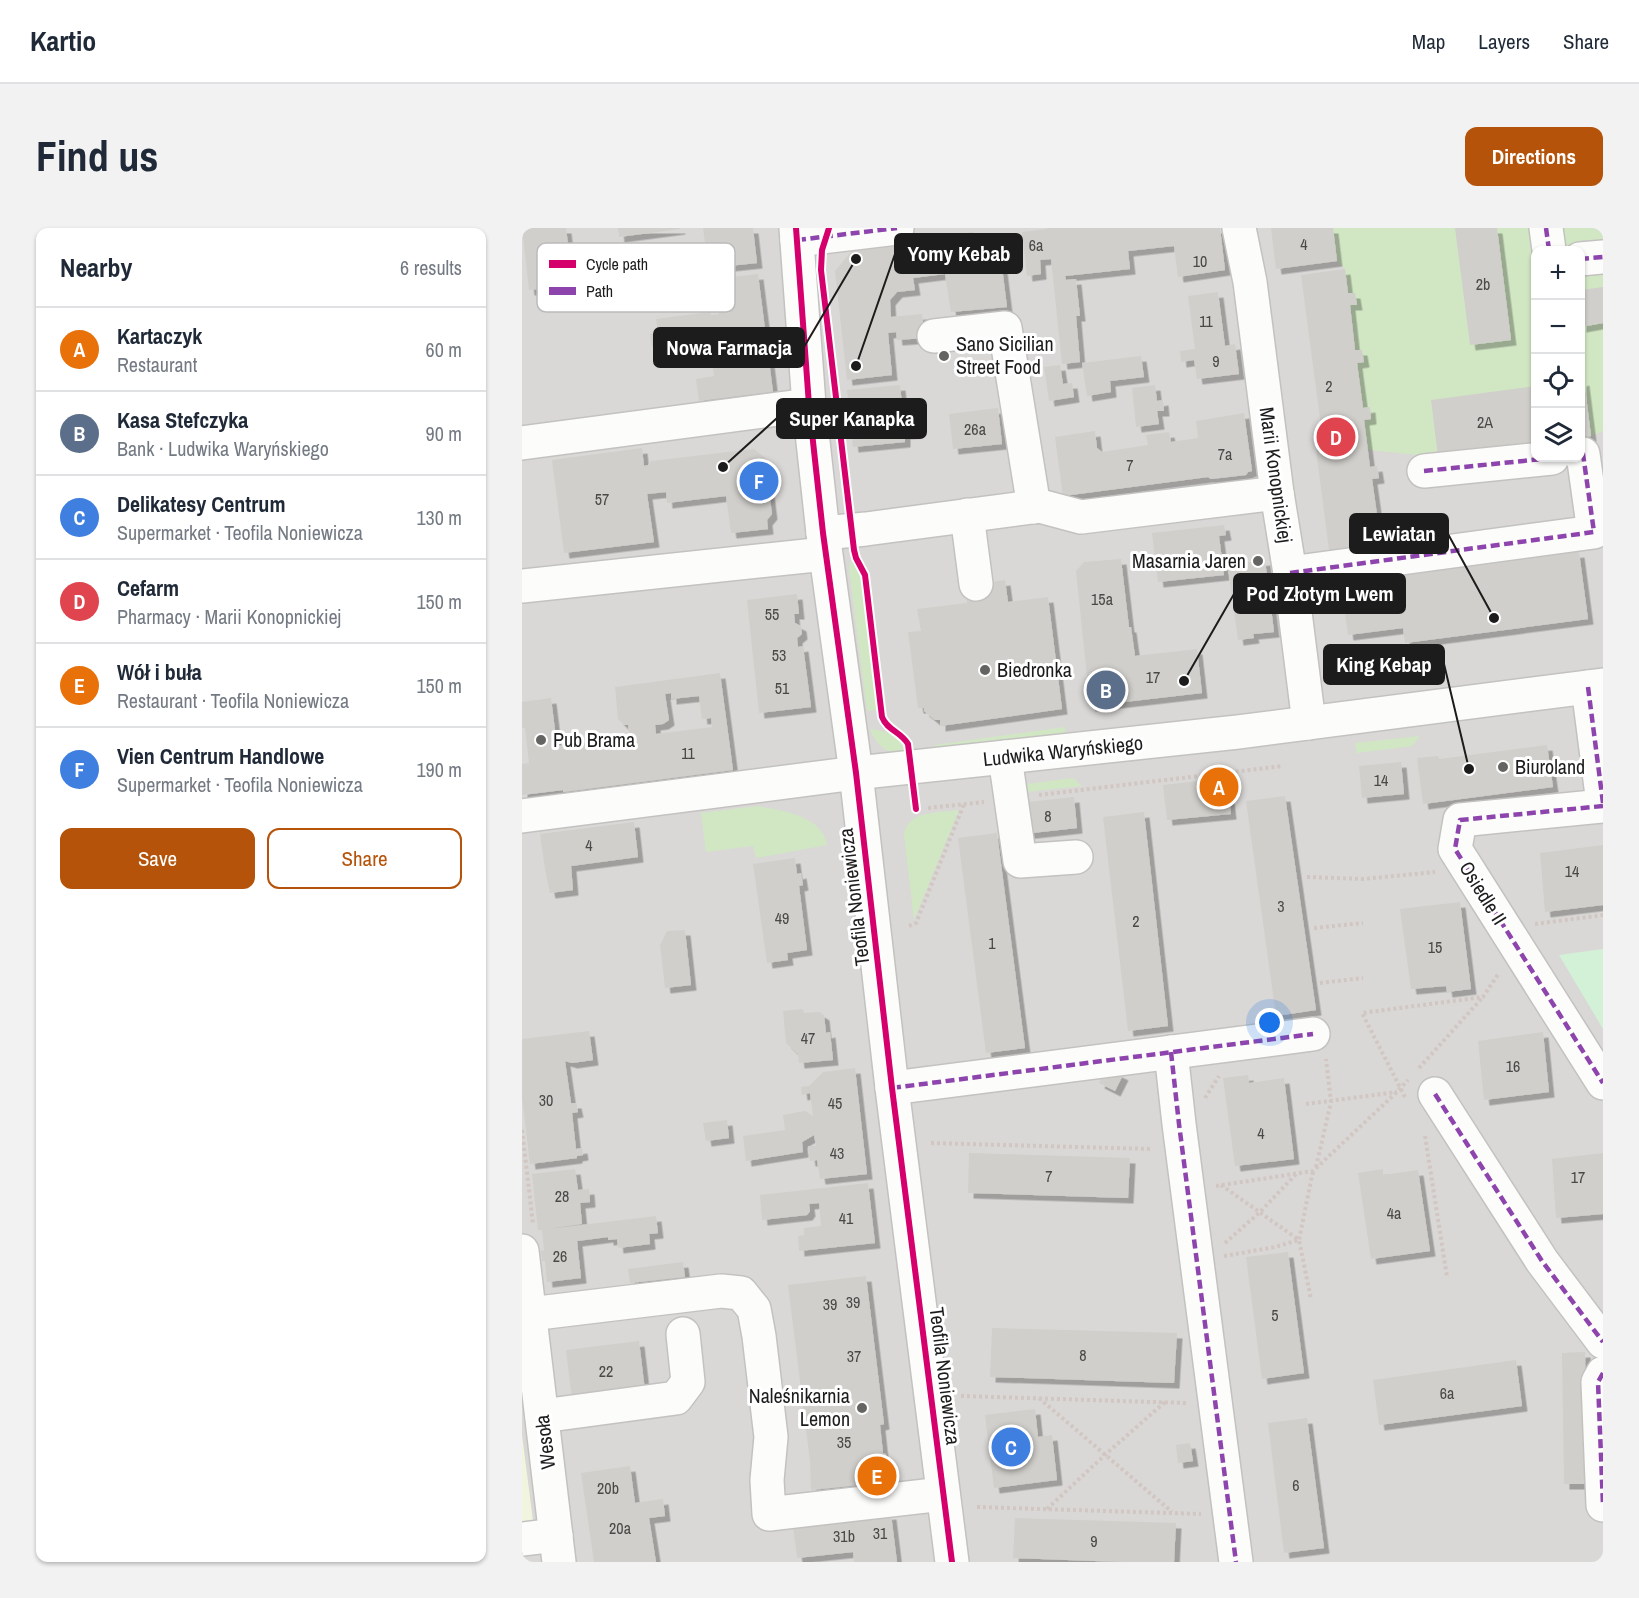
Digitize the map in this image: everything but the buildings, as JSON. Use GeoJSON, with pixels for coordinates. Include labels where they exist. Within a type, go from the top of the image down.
{"type":"FeatureCollection","features":[{"type":"Feature","properties":{"kind":"street"},"geometry":{"type":"LineString","coordinates":[[796,234],[897,228]]}},
{"type":"Feature","properties":{"kind":"street","name":"Marii Konopnickiej"},"geometry":{"type":"LineString","coordinates":[[1239,228],[1250,282],[1310,723]]}},
{"type":"Feature","properties":{"kind":"street"},"geometry":{"type":"LineString","coordinates":[[1546,228],[1548,246]]}},
{"type":"Feature","properties":{"kind":"street","name":"Teofila Noniewicza"},"geometry":{"type":"LineString","coordinates":[[796,234],[809,405],[824,543],[856,773],[892,1088],[952,1562]]}},
{"type":"Feature","properties":{"kind":"street"},"geometry":{"type":"LineString","coordinates":[[1585,259],[1603,257]]}},
{"type":"Feature","properties":{"kind":"street"},"geometry":{"type":"LineString","coordinates":[[934,336],[1005,328],[1034,507]]}},
{"type":"Feature","properties":{"kind":"street"},"geometry":{"type":"LineString","coordinates":[[522,443],[809,405]]}},
{"type":"Feature","properties":{"kind":"street"},"geometry":{"type":"LineString","coordinates":[[1424,471],[1531,460]]}},
{"type":"Feature","properties":{"kind":"street"},"geometry":{"type":"LineString","coordinates":[[1290,573],[1594,532],[1584,462]]}},
{"type":"Feature","properties":{"kind":"street"},"geometry":{"type":"LineString","coordinates":[[522,586],[824,543],[866,529],[1040,506],[1081,517],[1277,493]]}},
{"type":"Feature","properties":{"kind":"street"},"geometry":{"type":"LineString","coordinates":[[967,515],[976,584]]}},
{"type":"Feature","properties":{"kind":"street","name":"Ludwika Waryńskiego"},"geometry":{"type":"LineString","coordinates":[[522,816],[856,773],[1310,723],[1596,686]]}},
{"type":"Feature","properties":{"kind":"street","name":"Osiedle II"},"geometry":{"type":"LineString","coordinates":[[1596,686],[1603,805],[1460,820],[1455,849],[1603,1083]]}},
{"type":"Feature","properties":{"kind":"street"},"geometry":{"type":"LineString","coordinates":[[1005,757],[1020,861],[1076,857]]}},
{"type":"Feature","properties":{"kind":"street"},"geometry":{"type":"LineString","coordinates":[[892,1088],[1235,1043],[1319,1044]]}},
{"type":"Feature","properties":{"kind":"street"},"geometry":{"type":"LineString","coordinates":[[1172,1052],[1173,1141],[1188,1190],[1236,1562]]}},
{"type":"Feature","properties":{"kind":"street"},"geometry":{"type":"LineString","coordinates":[[1420,1096],[1603,1342]]}},
{"type":"Feature","properties":{"kind":"street","name":"Wesoła"},"geometry":{"type":"LineString","coordinates":[[528,1242],[528,1333],[542,1416],[558,1548]]}},
{"type":"Feature","properties":{"kind":"street"},"geometry":{"type":"LineString","coordinates":[[528,1333],[721,1291],[741,1293],[754,1309],[759,1336],[771,1437],[767,1480],[769,1514],[943,1494]]}},
{"type":"Feature","properties":{"kind":"street"},"geometry":{"type":"LineString","coordinates":[[542,1416],[676,1398],[688,1382],[683,1334]]}},
{"type":"Feature","properties":{"kind":"street"},"geometry":{"type":"LineString","coordinates":[[1603,1373],[1599,1382],[1603,1505]]}},
{"type":"Feature","properties":{"kind":"street"},"geometry":{"type":"LineString","coordinates":[[522,1539],[558,1548]]}},
{"type":"Feature","properties":{"kind":"path"},"geometry":{"type":"LineString","coordinates":[[928,808],[1282,766]]}},
{"type":"Feature","properties":{"kind":"path"},"geometry":{"type":"LineString","coordinates":[[909,926],[916,923],[964,804]]}},
{"type":"Feature","properties":{"kind":"path"},"geometry":{"type":"LineString","coordinates":[[1307,877],[1363,879],[1443,871]]}},
{"type":"Feature","properties":{"kind":"path"},"geometry":{"type":"LineString","coordinates":[[1505,928],[1603,915]]}},
{"type":"Feature","properties":{"kind":"path"},"geometry":{"type":"LineString","coordinates":[[1314,928],[1363,923]]}},
{"type":"Feature","properties":{"kind":"path"},"geometry":{"type":"LineString","coordinates":[[1188,1190],[1314,1169],[1399,1090],[1483,997],[1501,969]]}},
{"type":"Feature","properties":{"kind":"path"},"geometry":{"type":"LineString","coordinates":[[1320,983],[1363,978]]}},
{"type":"Feature","properties":{"kind":"path"},"geometry":{"type":"LineString","coordinates":[[1399,1090],[1362,1013],[1483,997]]}},
{"type":"Feature","properties":{"kind":"path"},"geometry":{"type":"LineString","coordinates":[[1173,1141],[1191,1121],[1235,1050],[1235,1043]]}},
{"type":"Feature","properties":{"kind":"path"},"geometry":{"type":"LineString","coordinates":[[1311,1299],[1299,1240],[1331,1102],[1319,1044]]}},
{"type":"Feature","properties":{"kind":"path"},"geometry":{"type":"LineString","coordinates":[[1306,1104],[1399,1090],[1420,1096]]}},
{"type":"Feature","properties":{"kind":"path"},"geometry":{"type":"LineString","coordinates":[[1420,1128],[1425,1137],[1447,1277]]}},
{"type":"Feature","properties":{"kind":"path"},"geometry":{"type":"LineString","coordinates":[[522,1130],[528,1242]]}},
{"type":"Feature","properties":{"kind":"path"},"geometry":{"type":"LineString","coordinates":[[931,1143],[1173,1141],[1196,1158],[1222,1185],[1299,1240]]}},
{"type":"Feature","properties":{"kind":"path"},"geometry":{"type":"LineString","coordinates":[[1220,1249],[1297,1173]]}},
{"type":"Feature","properties":{"kind":"path"},"geometry":{"type":"LineString","coordinates":[[1223,1256],[1275,1247],[1299,1240]]}},
{"type":"Feature","properties":{"kind":"path"},"geometry":{"type":"LineString","coordinates":[[961,1396],[1188,1403]]}},
{"type":"Feature","properties":{"kind":"path"},"geometry":{"type":"LineString","coordinates":[[1039,1398],[1173,1513]]}},
{"type":"Feature","properties":{"kind":"path"},"geometry":{"type":"LineString","coordinates":[[1047,1509],[1166,1402]]}},
{"type":"Feature","properties":{"kind":"path"},"geometry":{"type":"LineString","coordinates":[[977,1507],[1202,1514],[1203,1523]]}},
{"type":"Feature","properties":{"kind":"shaded area"},"geometry":{"type":"Polygon","coordinates":[[[522,228],[1603,228],[1603,1562],[522,1562],[522,228]]]}},
{"type":"Feature","properties":{"kind":"shaded area"},"geometry":{"type":"Polygon","coordinates":[[[1603,949],[1603,1029],[1559,955],[1603,949]]]}},
{"type":"Feature","properties":{"kind":"shaded area"},"geometry":{"type":"Polygon","coordinates":[[[522,1435],[537,1552],[522,1554],[522,1435]]]}},
{"type":"Feature","properties":{"kind":"green space"},"geometry":{"type":"Polygon","coordinates":[[[1333,228],[1603,228],[1603,431],[1585,437],[1585,246],[1531,246],[1531,445],[1438,457],[1368,450],[1364,420],[1371,419],[1370,408],[1363,408],[1357,363],[1364,361],[1362,350],[1355,350],[1350,305],[1356,305],[1355,293],[1348,293],[1345,269],[1337,261],[1333,228]]]}},
{"type":"Feature","properties":{"kind":"green space"},"geometry":{"type":"Polygon","coordinates":[[[851,561],[860,575],[877,710],[867,711],[849,568],[851,561]]]}},
{"type":"Feature","properties":{"kind":"green space"},"geometry":{"type":"Polygon","coordinates":[[[1065,727],[1065,735],[931,749],[935,745],[1065,727]]]}},
{"type":"Feature","properties":{"kind":"green space"},"geometry":{"type":"Polygon","coordinates":[[[870,729],[893,735],[901,743],[904,755],[883,748],[870,729]]]}},
{"type":"Feature","properties":{"kind":"green space"},"geometry":{"type":"Polygon","coordinates":[[[1420,736],[1412,746],[1357,753],[1355,743],[1420,736]]]}},
{"type":"Feature","properties":{"kind":"green space"},"geometry":{"type":"Polygon","coordinates":[[[1073,778],[1082,786],[1016,793],[1012,786],[1073,778]]]}},
{"type":"Feature","properties":{"kind":"green space"},"geometry":{"type":"Polygon","coordinates":[[[758,806],[800,816],[809,821],[824,835],[827,845],[756,858],[753,846],[706,852],[701,813],[758,806]]]}},
{"type":"Feature","properties":{"kind":"green space"},"geometry":{"type":"Polygon","coordinates":[[[959,810],[914,920],[904,834],[907,826],[911,821],[926,814],[959,810]]]}},
{"type":"Feature","properties":{"kind":"marked path"},"geometry":{"type":"LineString","coordinates":[[797,240],[897,228]]}},
{"type":"Feature","properties":{"kind":"marked path"},"geometry":{"type":"LineString","coordinates":[[1546,228],[1548,246]]}},
{"type":"Feature","properties":{"kind":"marked path"},"geometry":{"type":"LineString","coordinates":[[1585,259],[1603,257]]}},
{"type":"Feature","properties":{"kind":"marked path"},"geometry":{"type":"LineString","coordinates":[[1424,471],[1531,460]]}},
{"type":"Feature","properties":{"kind":"marked path"},"geometry":{"type":"LineString","coordinates":[[1290,573],[1594,532],[1584,462]]}},
{"type":"Feature","properties":{"kind":"marked path"},"geometry":{"type":"LineString","coordinates":[[1588,687],[1603,803]]}},
{"type":"Feature","properties":{"kind":"marked path"},"geometry":{"type":"LineString","coordinates":[[1603,806],[1460,820],[1455,849],[1603,1083]]}},
{"type":"Feature","properties":{"kind":"marked path"},"geometry":{"type":"LineString","coordinates":[[892,1088],[1313,1034]]}},
{"type":"Feature","properties":{"kind":"marked path"},"geometry":{"type":"LineString","coordinates":[[1171,1052],[1236,1562]]}},
{"type":"Feature","properties":{"kind":"marked path"},"geometry":{"type":"LineString","coordinates":[[1435,1094],[1542,1261],[1603,1342]]}},
{"type":"Feature","properties":{"kind":"marked path"},"geometry":{"type":"LineString","coordinates":[[1603,1373],[1598,1382],[1603,1505]]}},
{"type":"Feature","properties":{"kind":"cycle path"},"geometry":{"type":"LineString","coordinates":[[796,228],[809,405],[823,533],[856,773],[892,1088],[952,1562]]}},
{"type":"Feature","properties":{"kind":"cycle path"},"geometry":{"type":"LineString","coordinates":[[829,228],[822,250],[821,270],[854,550],[865,575],[882,717],[887,725],[908,744],[916,809]]}},
{"type":"Feature","properties":{"kind":"place","name":"Nowa Farmacja"},"geometry":{"type":"Point","coordinates":[856,259]}},
{"type":"Feature","properties":{"kind":"place","name":"Sano Sicilian Street Food"},"geometry":{"type":"Point","coordinates":[944,356]}},
{"type":"Feature","properties":{"kind":"place","name":"Yomy Kebab"},"geometry":{"type":"Point","coordinates":[856,366]}},
{"type":"Feature","properties":{"kind":"place","name":"Cefarm"},"geometry":{"type":"Point","coordinates":[1336,437]}},
{"type":"Feature","properties":{"kind":"place","name":"Super Kanapka"},"geometry":{"type":"Point","coordinates":[723,467]}},
{"type":"Feature","properties":{"kind":"place","name":"Vien Centrum Handlowe"},"geometry":{"type":"Point","coordinates":[759,481]}},
{"type":"Feature","properties":{"kind":"place","name":"Masarnia Jaren"},"geometry":{"type":"Point","coordinates":[1258,561]}},
{"type":"Feature","properties":{"kind":"place","name":"Lewiatan"},"geometry":{"type":"Point","coordinates":[1494,618]}},
{"type":"Feature","properties":{"kind":"place","name":"Biedronka"},"geometry":{"type":"Point","coordinates":[985,670]}},
{"type":"Feature","properties":{"kind":"place","name":"Pod Złotym Lwem"},"geometry":{"type":"Point","coordinates":[1184,681]}},
{"type":"Feature","properties":{"kind":"place","name":"Kasa Stefczyka"},"geometry":{"type":"Point","coordinates":[1106,690]}},
{"type":"Feature","properties":{"kind":"place","name":"Pub Brama"},"geometry":{"type":"Point","coordinates":[541,740]}},
{"type":"Feature","properties":{"kind":"place","name":"Biuroland"},"geometry":{"type":"Point","coordinates":[1503,767]}},
{"type":"Feature","properties":{"kind":"place","name":"King Kebap"},"geometry":{"type":"Point","coordinates":[1469,769]}},
{"type":"Feature","properties":{"kind":"place","name":"Kartaczyk"},"geometry":{"type":"Point","coordinates":[1219,787]}},
{"type":"Feature","properties":{"kind":"place","name":"Naleśnikarnia Lemon"},"geometry":{"type":"Point","coordinates":[862,1408]}},
{"type":"Feature","properties":{"kind":"place","name":"Delikatesy Centrum"},"geometry":{"type":"Point","coordinates":[1011,1447]}},
{"type":"Feature","properties":{"kind":"place","name":"Wół i buła"},"geometry":{"type":"Point","coordinates":[877,1476]}}]}
